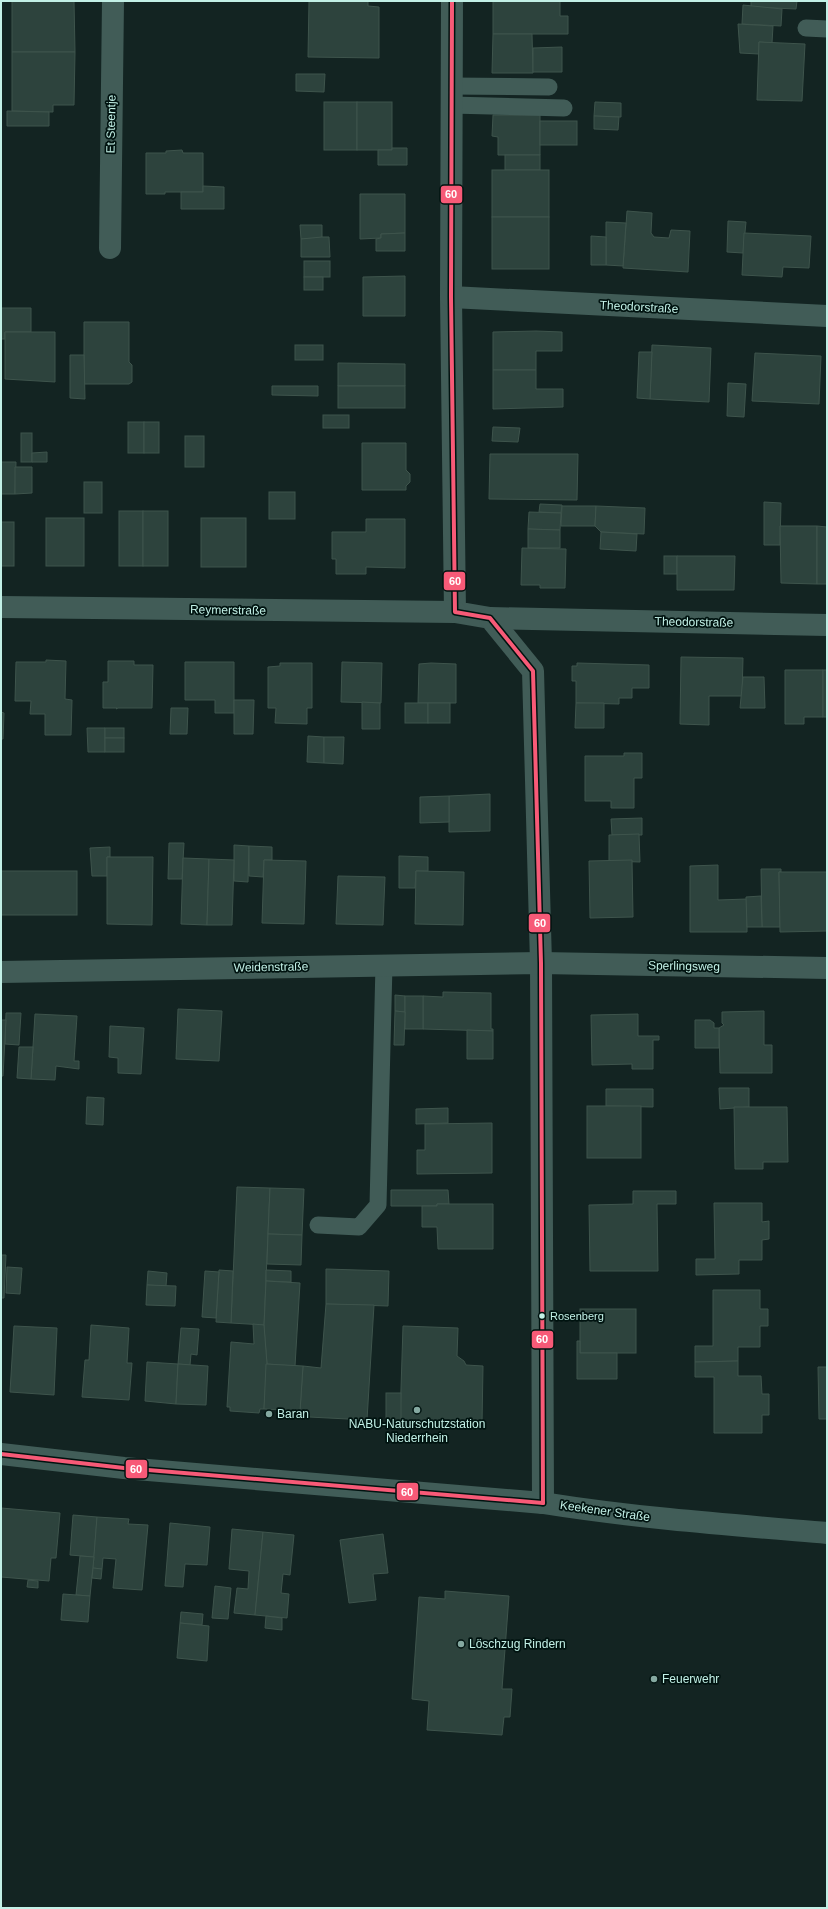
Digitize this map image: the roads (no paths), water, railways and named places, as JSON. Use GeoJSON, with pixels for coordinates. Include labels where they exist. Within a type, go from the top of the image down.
{"type":"FeatureCollection","features":[{"type":"Feature","properties":{"kind":"main road","name":"Keekener Straße"},"geometry":{"type":"LineString","coordinates":[[1,1454],[124,1468],[543,1503],[610,1513],[699,1523],[827,1533]]}},
{"type":"Feature","properties":{"kind":"street","name":"Et Steentje"},"geometry":{"type":"LineString","coordinates":[[110,248],[113,1]]}},
{"type":"Feature","properties":{"kind":"street"},"geometry":{"type":"LineString","coordinates":[[452,1],[451,297],[454,612]]}},
{"type":"Feature","properties":{"kind":"street","name":"Theodorstraße"},"geometry":{"type":"LineString","coordinates":[[451,297],[827,316]]}},
{"type":"Feature","properties":{"kind":"street","name":"Reymerstraße"},"geometry":{"type":"LineString","coordinates":[[1,607],[454,612],[490,618]]}},
{"type":"Feature","properties":{"kind":"street"},"geometry":{"type":"LineString","coordinates":[[490,618],[533,671],[541,963],[543,1503]]}},
{"type":"Feature","properties":{"kind":"street","name":"Theodorstraße"},"geometry":{"type":"LineString","coordinates":[[490,618],[827,625]]}},
{"type":"Feature","properties":{"kind":"street","name":"Weidenstraße"},"geometry":{"type":"LineString","coordinates":[[1,972],[541,963]]}},
{"type":"Feature","properties":{"kind":"street","name":"Sperlingsweg"},"geometry":{"type":"LineString","coordinates":[[541,963],[827,968]]}},
{"type":"Feature","properties":{"kind":"lane"},"geometry":{"type":"LineString","coordinates":[[806,28],[827,29]]}},
{"type":"Feature","properties":{"kind":"lane"},"geometry":{"type":"LineString","coordinates":[[451,96],[549,87]]}},
{"type":"Feature","properties":{"kind":"lane"},"geometry":{"type":"LineString","coordinates":[[451,96],[564,108]]}},
{"type":"Feature","properties":{"kind":"lane"},"geometry":{"type":"LineString","coordinates":[[318,1225],[359,1227],[378,1205],[384,965]]}},
{"type":"Feature","properties":{"kind":"place","name":"Rosenberg"},"geometry":{"type":"Point","coordinates":[542,1316]}},
{"type":"Feature","properties":{"kind":"place","name":"NABU-Naturschutzstation Niederrhein"},"geometry":{"type":"Point","coordinates":[417,1410]}},
{"type":"Feature","properties":{"kind":"place","name":"Baran"},"geometry":{"type":"Point","coordinates":[269,1414]}},
{"type":"Feature","properties":{"kind":"place","name":"Löschzug Rindern"},"geometry":{"type":"Point","coordinates":[461,1644]}},
{"type":"Feature","properties":{"kind":"place","name":"Feuerwehr"},"geometry":{"type":"Point","coordinates":[654,1679]}}]}
